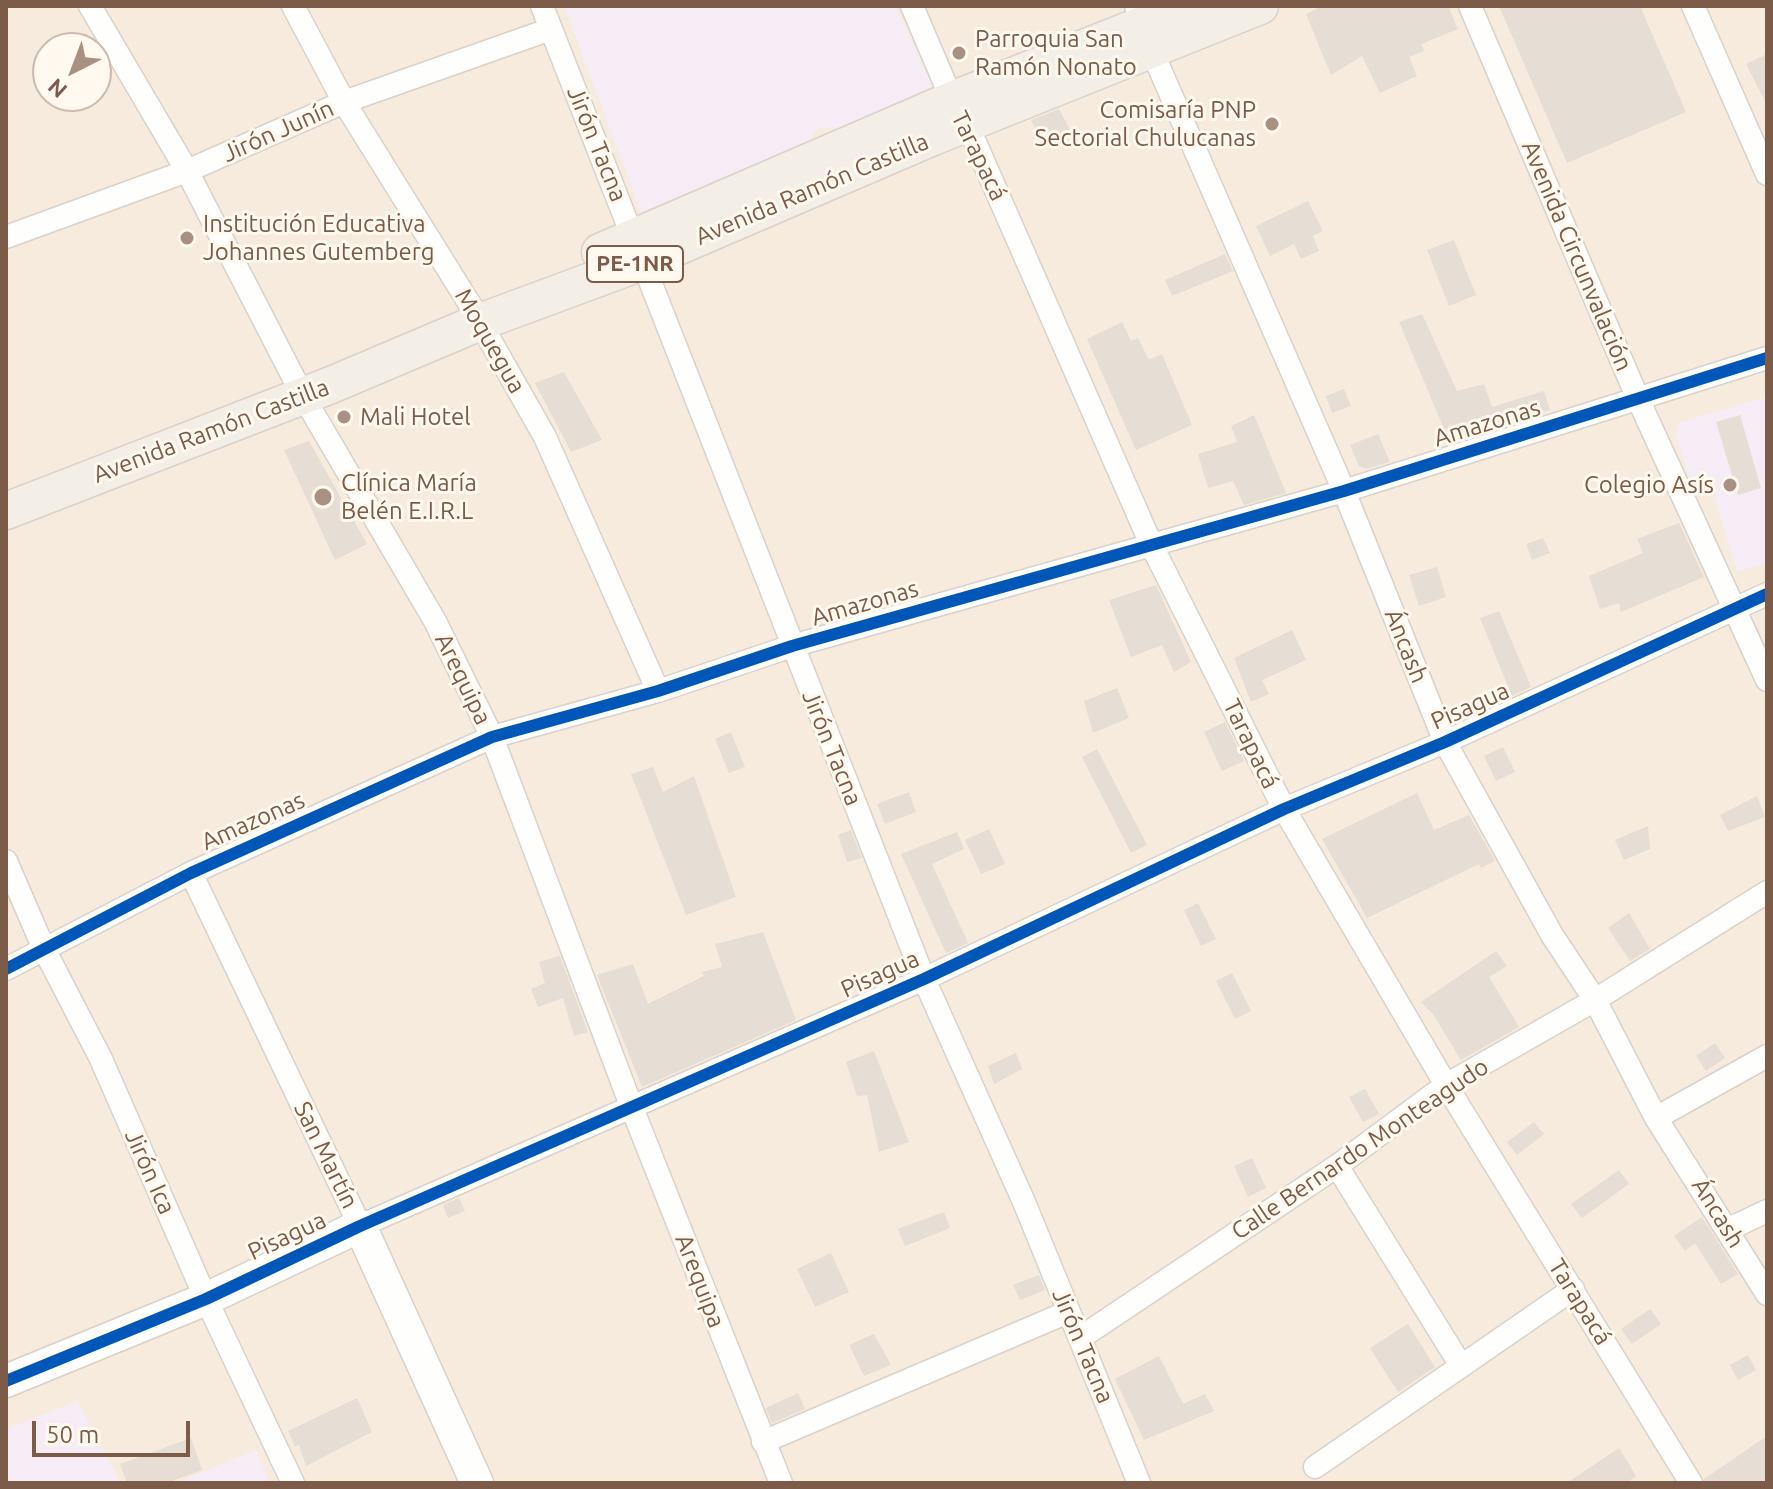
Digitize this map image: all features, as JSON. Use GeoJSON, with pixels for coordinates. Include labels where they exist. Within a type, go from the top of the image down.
{"type":"FeatureCollection","features":[{"type":"Feature","properties":{"kind":"main road","name":"Avenida Ramón Castilla"},"geometry":{"type":"LineString","coordinates":[[6,511],[474,312],[638,250],[960,112],[1190,6]]}},
{"type":"Feature","properties":{"kind":"main road","name":"Avenida Ramón Castilla"},"geometry":{"type":"LineString","coordinates":[[1143,27],[1260,6]]}},
{"type":"Feature","properties":{"kind":"main road","name":"Avenida Ramón Castilla"},"geometry":{"type":"LineString","coordinates":[[6,489],[299,387]]}},
{"type":"Feature","properties":{"kind":"street","name":"Arequipa"},"geometry":{"type":"LineString","coordinates":[[90,6],[187,171],[299,387],[435,621],[492,737],[632,1108],[781,1483]]}},
{"type":"Feature","properties":{"kind":"street","name":"Moquegua"},"geometry":{"type":"LineString","coordinates":[[293,6],[344,102],[474,312],[545,437],[658,691]]}},
{"type":"Feature","properties":{"kind":"street","name":"Jirón Tacna"},"geometry":{"type":"LineString","coordinates":[[542,6],[924,979],[1024,1202],[1139,1483]]}},
{"type":"Feature","properties":{"kind":"street","name":"Tarapacá"},"geometry":{"type":"LineString","coordinates":[[912,6],[1151,544],[1284,809],[1446,1085],[1691,1483]]}},
{"type":"Feature","properties":{"kind":"street","name":"Avenida Circunvalación"},"geometry":{"type":"LineString","coordinates":[[1470,6],[1638,399],[1767,680]]}},
{"type":"Feature","properties":{"kind":"street"},"geometry":{"type":"LineString","coordinates":[[1693,6],[1767,174]]}},
{"type":"Feature","properties":{"kind":"street","name":"Áncash"},"geometry":{"type":"LineString","coordinates":[[1143,27],[1344,491],[1445,742],[1552,935],[1595,1000],[1656,1118],[1729,1229],[1767,1294]]}},
{"type":"Feature","properties":{"kind":"street","name":"Jirón Junín"},"geometry":{"type":"LineString","coordinates":[[6,237],[187,171],[344,102],[551,29]]}},
{"type":"Feature","properties":{"kind":"street","name":"Amazonas"},"geometry":{"type":"LineString","coordinates":[[6,969],[191,873],[492,737],[658,691],[792,646],[1344,491],[1767,358]]}},
{"type":"Feature","properties":{"kind":"street","name":"Pisagua"},"geometry":{"type":"LineString","coordinates":[[6,1381],[206,1299],[360,1226],[924,979],[1284,809],[1445,742],[1767,594]]}},
{"type":"Feature","properties":{"kind":"street","name":"Jirón Ica"},"geometry":{"type":"LineString","coordinates":[[6,861],[44,949],[101,1059],[206,1299],[293,1483]]}},
{"type":"Feature","properties":{"kind":"street","name":"San Martín"},"geometry":{"type":"LineString","coordinates":[[191,873],[360,1226],[477,1483]]}},
{"type":"Feature","properties":{"kind":"street","name":"Calle Bernardo Monteagudo"},"geometry":{"type":"LineString","coordinates":[[1080,1338],[1337,1166],[1446,1085],[1595,1000],[1767,892]]}},
{"type":"Feature","properties":{"kind":"street"},"geometry":{"type":"LineString","coordinates":[[1656,1118],[1767,1056]]}},
{"type":"Feature","properties":{"kind":"street"},"geometry":{"type":"LineString","coordinates":[[1337,1166],[1460,1364]]}},
{"type":"Feature","properties":{"kind":"street"},"geometry":{"type":"LineString","coordinates":[[1729,1229],[1767,1211]]}},
{"type":"Feature","properties":{"kind":"street"},"geometry":{"type":"LineString","coordinates":[[1315,1467],[1460,1364],[1573,1289]]}},
{"type":"Feature","properties":{"kind":"street"},"geometry":{"type":"LineString","coordinates":[[763,1442],[1068,1312]]}},
{"type":"Feature","properties":{"kind":"shaded area"},"geometry":{"type":"Polygon","coordinates":[[[6,6],[1767,6],[1767,1483],[6,1483],[6,6]]]}},
{"type":"Feature","properties":{"kind":"shaded area"},"geometry":{"type":"Polygon","coordinates":[[[564,6],[896,6],[933,86],[836,130],[825,127],[815,131],[809,142],[641,212],[564,6]]]}},
{"type":"Feature","properties":{"kind":"shaded area","name":"Colegio Asís"},"geometry":{"type":"Polygon","coordinates":[[[1767,397],[1767,563],[1737,572],[1711,486],[1692,484],[1675,434],[1678,423],[1767,397]]]}},
{"type":"Feature","properties":{"kind":"shaded area"},"geometry":{"type":"Polygon","coordinates":[[[77,1401],[121,1483],[6,1483],[6,1429],[77,1401]]]}},
{"type":"Feature","properties":{"kind":"shaded area"},"geometry":{"type":"Polygon","coordinates":[[[256,1450],[270,1483],[176,1483],[256,1450]]]}},
{"type":"Feature","properties":{"kind":"building"},"geometry":{"type":"Polygon","coordinates":[[[1322,6],[1448,6],[1458,29],[1421,44],[1424,51],[1409,57],[1417,76],[1380,93],[1362,56],[1331,75],[1306,14],[1322,6]]]}},
{"type":"Feature","properties":{"kind":"building"},"geometry":{"type":"Polygon","coordinates":[[[1499,6],[1640,6],[1686,112],[1567,163],[1499,6]]]}},
{"type":"Feature","properties":{"kind":"building"},"geometry":{"type":"Polygon","coordinates":[[[1767,54],[1767,105],[1746,64],[1767,54]]]}},
{"type":"Feature","properties":{"kind":"building"},"geometry":{"type":"Polygon","coordinates":[[[1059,109],[1070,130],[1042,141],[1031,120],[1059,109]]]}},
{"type":"Feature","properties":{"kind":"building"},"geometry":{"type":"Polygon","coordinates":[[[1308,201],[1323,231],[1313,236],[1319,251],[1301,259],[1294,244],[1270,256],[1256,226],[1308,201]]]}},
{"type":"Feature","properties":{"kind":"building"},"geometry":{"type":"Polygon","coordinates":[[[1454,240],[1476,295],[1449,306],[1427,250],[1454,240]]]}},
{"type":"Feature","properties":{"kind":"building"},"geometry":{"type":"Polygon","coordinates":[[[1225,254],[1233,271],[1172,296],[1165,280],[1225,254]]]}},
{"type":"Feature","properties":{"kind":"building"},"geometry":{"type":"Polygon","coordinates":[[[1422,314],[1457,391],[1484,384],[1492,407],[1544,391],[1550,410],[1450,443],[1399,322],[1422,314]]]}},
{"type":"Feature","properties":{"kind":"building"},"geometry":{"type":"Polygon","coordinates":[[[1122,322],[1131,341],[1138,338],[1149,360],[1162,354],[1192,425],[1136,450],[1087,339],[1122,322]]]}},
{"type":"Feature","properties":{"kind":"building"},"geometry":{"type":"Polygon","coordinates":[[[564,372],[602,440],[571,452],[535,383],[564,372]]]}},
{"type":"Feature","properties":{"kind":"building"},"geometry":{"type":"Polygon","coordinates":[[[1344,389],[1351,406],[1332,413],[1326,396],[1344,389]]]}},
{"type":"Feature","properties":{"kind":"building"},"geometry":{"type":"Polygon","coordinates":[[[1254,415],[1286,493],[1244,505],[1233,481],[1208,488],[1198,454],[1237,442],[1231,426],[1254,415]]]}},
{"type":"Feature","properties":{"kind":"building"},"geometry":{"type":"Polygon","coordinates":[[[1740,415],[1761,488],[1738,495],[1716,422],[1740,415]]]}},
{"type":"Feature","properties":{"kind":"building"},"geometry":{"type":"Polygon","coordinates":[[[1378,434],[1390,462],[1366,469],[1359,466],[1350,445],[1378,434]]]}},
{"type":"Feature","properties":{"kind":"building","name":"Clínica María Belén E.I.R.L"},"geometry":{"type":"Polygon","coordinates":[[[309,441],[367,544],[335,560],[284,450],[309,441]]]}},
{"type":"Feature","properties":{"kind":"building"},"geometry":{"type":"Polygon","coordinates":[[[1679,523],[1704,577],[1621,612],[1619,603],[1600,609],[1589,576],[1643,553],[1637,539],[1679,523]]]}},
{"type":"Feature","properties":{"kind":"building"},"geometry":{"type":"Polygon","coordinates":[[[1543,538],[1550,553],[1532,560],[1526,544],[1543,538]]]}},
{"type":"Feature","properties":{"kind":"building"},"geometry":{"type":"Polygon","coordinates":[[[1437,567],[1446,597],[1419,606],[1409,575],[1437,567]]]}},
{"type":"Feature","properties":{"kind":"building"},"geometry":{"type":"Polygon","coordinates":[[[1156,585],[1191,662],[1174,672],[1162,645],[1131,657],[1109,600],[1156,585]]]}},
{"type":"Feature","properties":{"kind":"building"},"geometry":{"type":"Polygon","coordinates":[[[1499,611],[1531,687],[1512,696],[1480,618],[1499,611]]]}},
{"type":"Feature","properties":{"kind":"building"},"geometry":{"type":"Polygon","coordinates":[[[1292,630],[1306,660],[1262,680],[1269,694],[1251,702],[1234,658],[1292,630]]]}},
{"type":"Feature","properties":{"kind":"building"},"geometry":{"type":"Polygon","coordinates":[[[1117,688],[1129,718],[1093,733],[1084,701],[1117,688]]]}},
{"type":"Feature","properties":{"kind":"building"},"geometry":{"type":"Polygon","coordinates":[[[1225,722],[1244,761],[1222,771],[1204,732],[1225,722]]]}},
{"type":"Feature","properties":{"kind":"building"},"geometry":{"type":"Polygon","coordinates":[[[731,732],[745,767],[729,773],[715,739],[731,732]]]}},
{"type":"Feature","properties":{"kind":"building"},"geometry":{"type":"Polygon","coordinates":[[[1503,747],[1515,772],[1496,781],[1484,756],[1503,747]]]}},
{"type":"Feature","properties":{"kind":"building"},"geometry":{"type":"Polygon","coordinates":[[[1097,749],[1147,845],[1131,853],[1082,757],[1097,749]]]}},
{"type":"Feature","properties":{"kind":"building"},"geometry":{"type":"Polygon","coordinates":[[[653,767],[663,792],[694,776],[736,897],[686,915],[631,774],[653,767]]]}},
{"type":"Feature","properties":{"kind":"building"},"geometry":{"type":"Polygon","coordinates":[[[909,792],[916,812],[885,824],[877,804],[909,792]]]}},
{"type":"Feature","properties":{"kind":"building"},"geometry":{"type":"Polygon","coordinates":[[[1417,793],[1434,830],[1469,815],[1495,861],[1481,868],[1479,864],[1367,918],[1322,839],[1417,793]]]}},
{"type":"Feature","properties":{"kind":"building"},"geometry":{"type":"Polygon","coordinates":[[[1757,796],[1765,817],[1728,831],[1720,815],[1757,796]]]}},
{"type":"Feature","properties":{"kind":"building"},"geometry":{"type":"Polygon","coordinates":[[[1648,826],[1650,849],[1624,860],[1615,840],[1648,826]]]}},
{"type":"Feature","properties":{"kind":"building"},"geometry":{"type":"Polygon","coordinates":[[[989,829],[1005,864],[981,874],[965,840],[989,829]]]}},
{"type":"Feature","properties":{"kind":"building"},"geometry":{"type":"Polygon","coordinates":[[[851,830],[862,858],[847,862],[838,835],[851,830]]]}},
{"type":"Feature","properties":{"kind":"building"},"geometry":{"type":"Polygon","coordinates":[[[957,832],[964,849],[932,864],[968,943],[946,953],[901,854],[957,832]]]}},
{"type":"Feature","properties":{"kind":"building"},"geometry":{"type":"Polygon","coordinates":[[[1198,903],[1216,939],[1201,946],[1184,910],[1198,903]]]}},
{"type":"Feature","properties":{"kind":"building"},"geometry":{"type":"Polygon","coordinates":[[[1629,913],[1650,949],[1630,961],[1608,928],[1629,913]]]}},
{"type":"Feature","properties":{"kind":"building"},"geometry":{"type":"Polygon","coordinates":[[[763,932],[796,1020],[642,1087],[597,975],[633,964],[648,1004],[704,976],[702,972],[722,967],[715,944],[763,932]]]}},
{"type":"Feature","properties":{"kind":"building"},"geometry":{"type":"Polygon","coordinates":[[[1496,951],[1507,966],[1489,977],[1519,1027],[1461,1060],[1433,1014],[1421,1002],[1496,951]]]}},
{"type":"Feature","properties":{"kind":"building"},"geometry":{"type":"Polygon","coordinates":[[[560,956],[588,1032],[574,1036],[563,998],[538,1007],[531,989],[545,983],[539,962],[560,956]]]}},
{"type":"Feature","properties":{"kind":"building"},"geometry":{"type":"Polygon","coordinates":[[[1232,973],[1251,1011],[1235,1019],[1216,981],[1232,973]]]}},
{"type":"Feature","properties":{"kind":"building"},"geometry":{"type":"Polygon","coordinates":[[[1715,1043],[1725,1058],[1706,1071],[1696,1056],[1715,1043]]]}},
{"type":"Feature","properties":{"kind":"building"},"geometry":{"type":"Polygon","coordinates":[[[874,1051],[909,1142],[879,1152],[867,1095],[857,1096],[846,1062],[874,1051]]]}},
{"type":"Feature","properties":{"kind":"building"},"geometry":{"type":"Polygon","coordinates":[[[1016,1053],[1022,1069],[994,1084],[988,1066],[1016,1053]]]}},
{"type":"Feature","properties":{"kind":"building"},"geometry":{"type":"Polygon","coordinates":[[[1365,1089],[1379,1114],[1363,1122],[1349,1097],[1365,1089]]]}},
{"type":"Feature","properties":{"kind":"building"},"geometry":{"type":"Polygon","coordinates":[[[1534,1122],[1544,1134],[1517,1155],[1507,1142],[1534,1122]]]}},
{"type":"Feature","properties":{"kind":"building"},"geometry":{"type":"Polygon","coordinates":[[[1252,1158],[1266,1188],[1248,1197],[1234,1166],[1252,1158]]]}},
{"type":"Feature","properties":{"kind":"building"},"geometry":{"type":"Polygon","coordinates":[[[1619,1170],[1629,1184],[1582,1218],[1571,1204],[1619,1170]]]}},
{"type":"Feature","properties":{"kind":"building"},"geometry":{"type":"Polygon","coordinates":[[[459,1198],[465,1211],[448,1218],[443,1205],[459,1198]]]}},
{"type":"Feature","properties":{"kind":"building"},"geometry":{"type":"Polygon","coordinates":[[[944,1212],[950,1228],[905,1246],[898,1229],[944,1212]]]}},
{"type":"Feature","properties":{"kind":"building"},"geometry":{"type":"Polygon","coordinates":[[[1702,1217],[1738,1274],[1721,1284],[1695,1243],[1685,1251],[1674,1236],[1702,1217]]]}},
{"type":"Feature","properties":{"kind":"building"},"geometry":{"type":"Polygon","coordinates":[[[831,1253],[849,1292],[815,1307],[797,1269],[831,1253]]]}},
{"type":"Feature","properties":{"kind":"building"},"geometry":{"type":"Polygon","coordinates":[[[1039,1275],[1045,1290],[1020,1300],[1013,1285],[1039,1275]]]}},
{"type":"Feature","properties":{"kind":"building"},"geometry":{"type":"Polygon","coordinates":[[[1650,1309],[1661,1324],[1632,1344],[1621,1329],[1650,1309]]]}},
{"type":"Feature","properties":{"kind":"building"},"geometry":{"type":"Polygon","coordinates":[[[1408,1324],[1435,1367],[1398,1392],[1370,1348],[1408,1324]]]}},
{"type":"Feature","properties":{"kind":"building"},"geometry":{"type":"Polygon","coordinates":[[[874,1334],[891,1365],[864,1376],[849,1345],[874,1334]]]}},
{"type":"Feature","properties":{"kind":"building"},"geometry":{"type":"Polygon","coordinates":[[[1748,1355],[1756,1370],[1738,1380],[1730,1365],[1748,1355]]]}},
{"type":"Feature","properties":{"kind":"building"},"geometry":{"type":"Polygon","coordinates":[[[1159,1356],[1183,1404],[1205,1394],[1214,1411],[1144,1440],[1115,1379],[1159,1356]]]}},
{"type":"Feature","properties":{"kind":"building"},"geometry":{"type":"Polygon","coordinates":[[[798,1393],[805,1409],[772,1423],[766,1408],[798,1393]]]}},
{"type":"Feature","properties":{"kind":"building"},"geometry":{"type":"Polygon","coordinates":[[[357,1398],[372,1432],[306,1466],[299,1445],[295,1446],[288,1431],[357,1398]]]}},
{"type":"Feature","properties":{"kind":"building"},"geometry":{"type":"Polygon","coordinates":[[[1767,1436],[1767,1483],[1705,1483],[1704,1479],[1767,1436]]]}},
{"type":"Feature","properties":{"kind":"building"},"geometry":{"type":"Polygon","coordinates":[[[191,1438],[202,1470],[167,1483],[127,1483],[120,1464],[191,1438]]]}},
{"type":"Feature","properties":{"kind":"building"},"geometry":{"type":"Polygon","coordinates":[[[1619,1448],[1636,1476],[1626,1483],[1567,1483],[1619,1448]]]}},
{"type":"Feature","properties":{"kind":"cycle path"},"geometry":{"type":"LineString","coordinates":[[6,969],[191,873],[492,737],[658,691],[792,646],[1344,491],[1767,358]]}},
{"type":"Feature","properties":{"kind":"cycle path"},"geometry":{"type":"LineString","coordinates":[[6,1381],[206,1299],[360,1226],[924,979],[1284,809],[1445,742],[1767,594]]}},
{"type":"Feature","properties":{"kind":"place","name":"Parroquia San Ramón Nonato"},"geometry":{"type":"Point","coordinates":[959,53]}},
{"type":"Feature","properties":{"kind":"place","name":"Comisaría PNP Sectorial Chulucanas"},"geometry":{"type":"Point","coordinates":[1272,124]}},
{"type":"Feature","properties":{"kind":"place","name":"Institución Educativa Johannes Gutemberg"},"geometry":{"type":"Point","coordinates":[187,238]}},
{"type":"Feature","properties":{"kind":"place","name":"Mali Hotel"},"geometry":{"type":"Point","coordinates":[344,417]}},
{"type":"Feature","properties":{"kind":"place","name":"Colegio Asís"},"geometry":{"type":"Point","coordinates":[1730,485]}},
{"type":"Feature","properties":{"kind":"place","name":"Clínica María Belén E.I.R.L"},"geometry":{"type":"Point","coordinates":[323,497]}}]}
